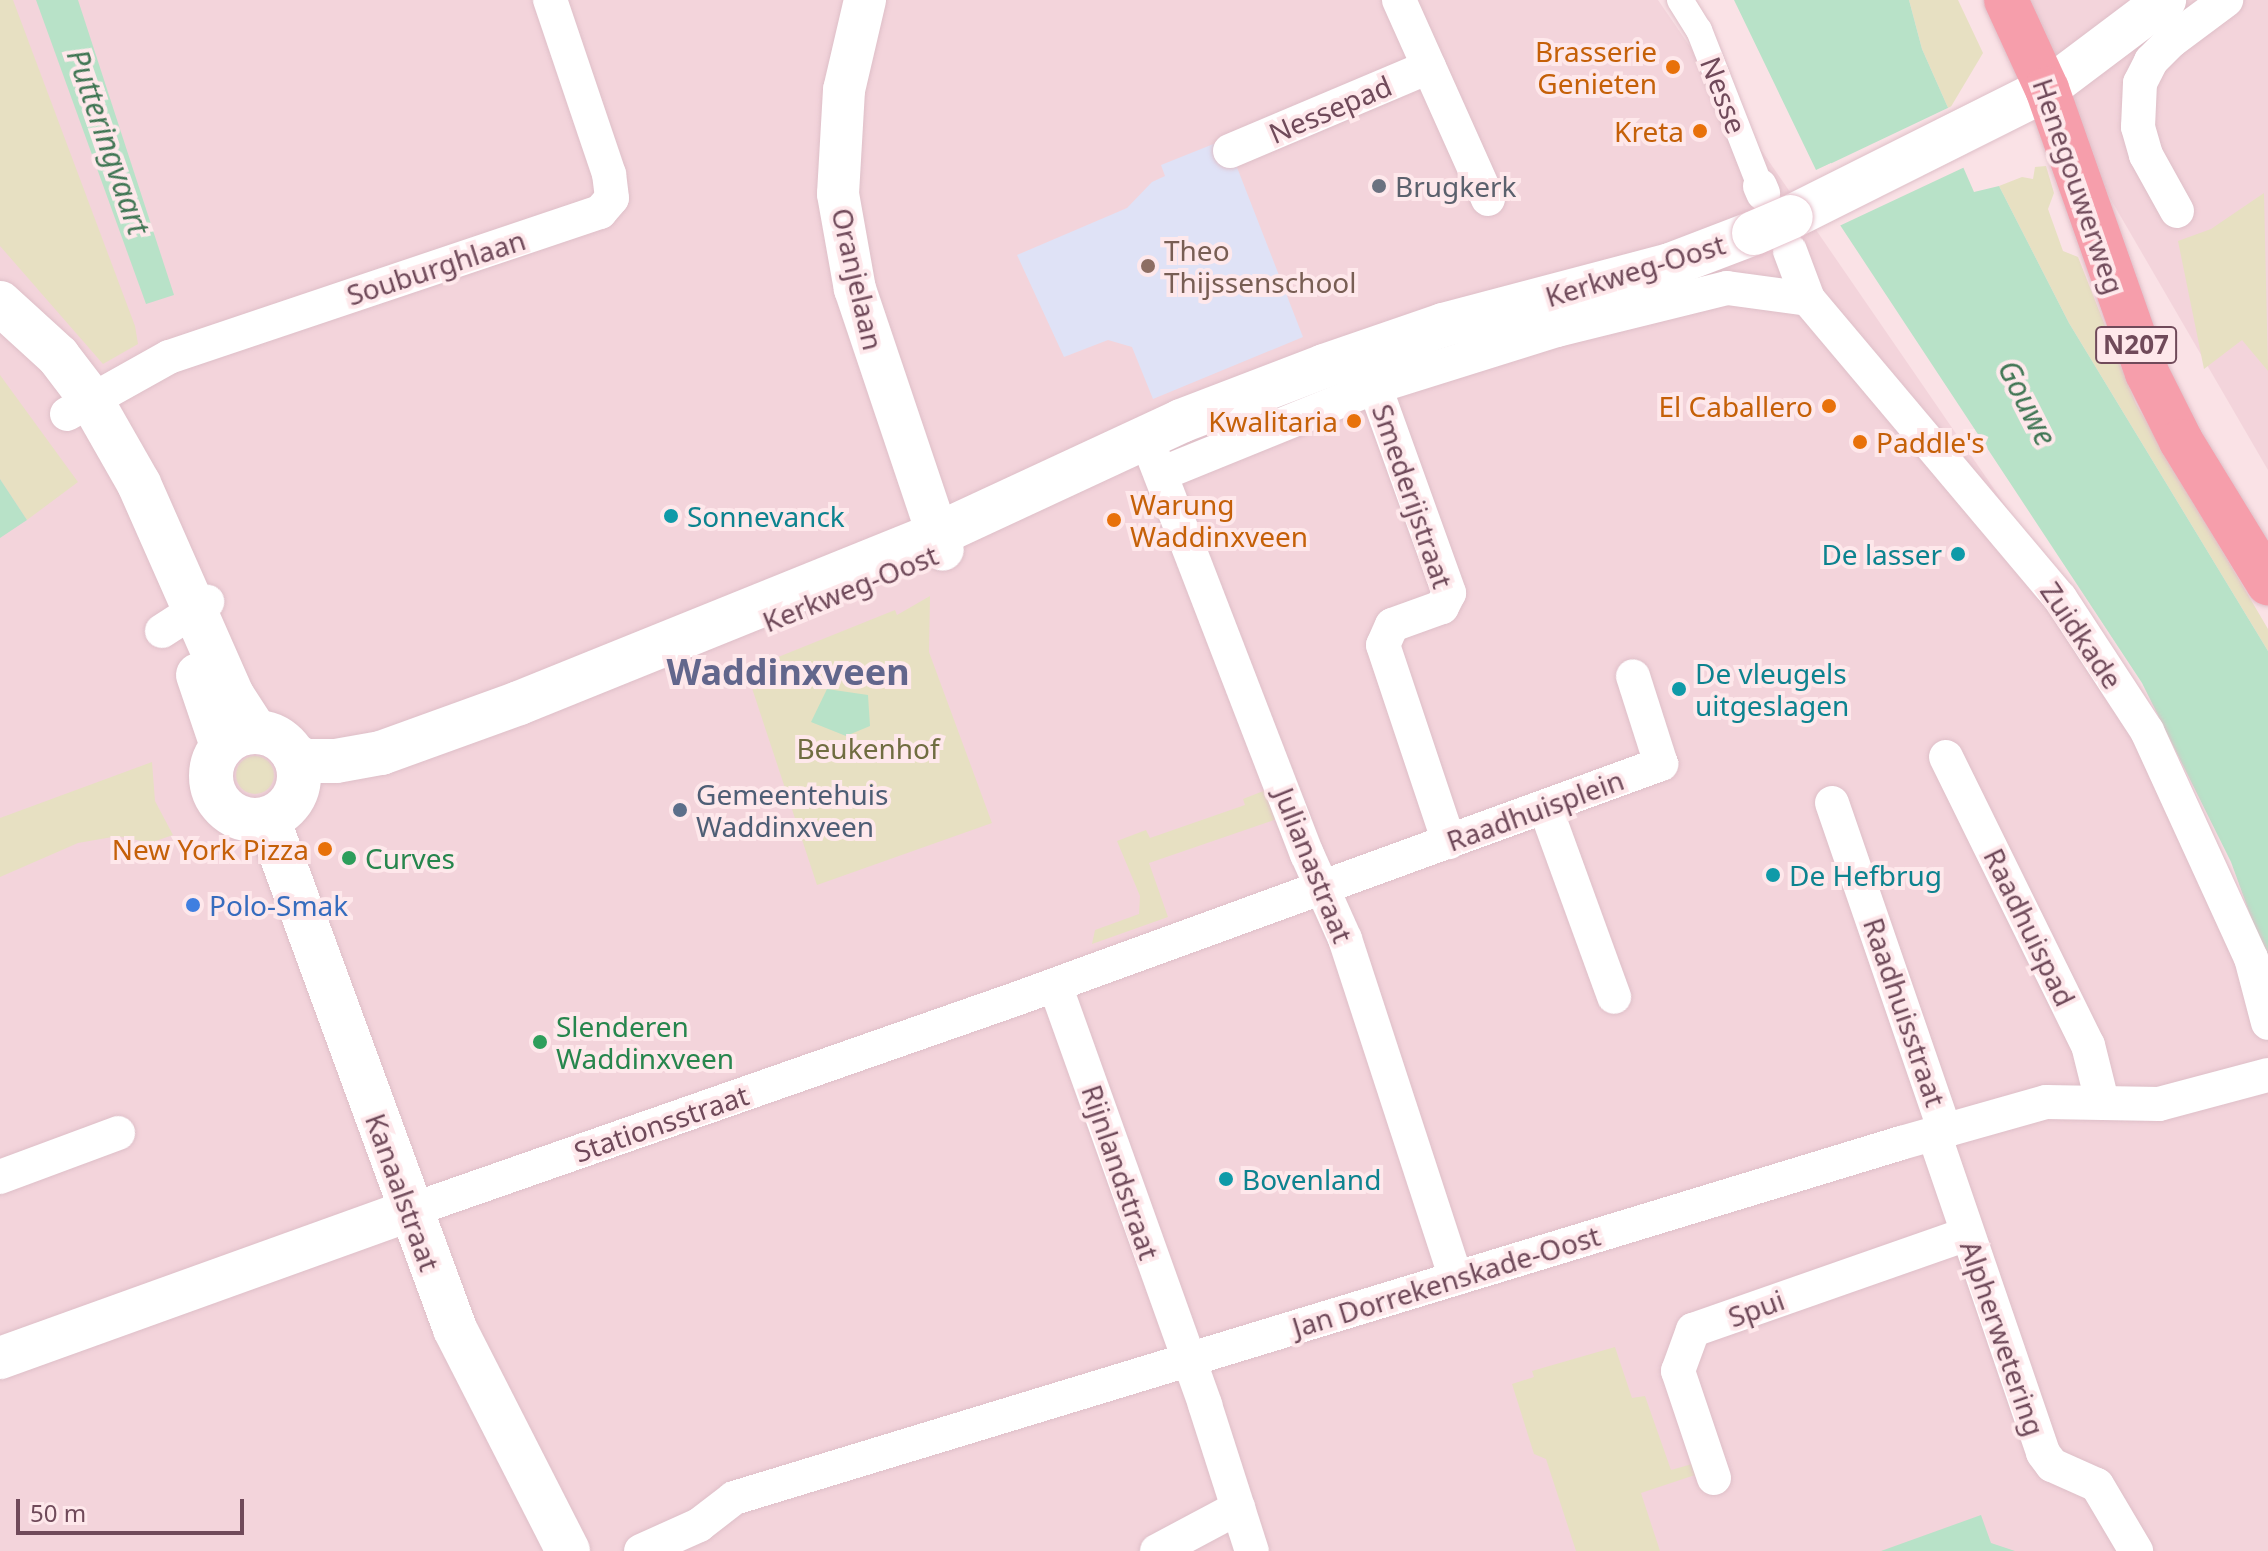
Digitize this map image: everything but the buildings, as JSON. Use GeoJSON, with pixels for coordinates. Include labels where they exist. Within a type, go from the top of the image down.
{"type":"FeatureCollection","features":[{"type":"Feature","properties":{"kind":"main road","name":"Henegouwerweg"},"geometry":{"type":"LineString","coordinates":[[2006,0],[2047,89],[2147,373],[2181,441],[2268,583]]}},
{"type":"Feature","properties":{"kind":"main road","name":"Kerkweg-Oost"},"geometry":{"type":"LineString","coordinates":[[940,542],[1181,421],[1208,415],[1395,341],[1626,278],[2001,115],[2047,89]]}},
{"type":"Feature","properties":{"kind":"main road"},"geometry":{"type":"LineString","coordinates":[[0,303],[58,356],[135,527],[184,615],[239,739]]}},
{"type":"Feature","properties":{"kind":"main road"},"geometry":{"type":"LineString","coordinates":[[0,327],[79,406]]}},
{"type":"Feature","properties":{"kind":"main road","name":"Kerkweg-Oost"},"geometry":{"type":"LineString","coordinates":[[286,788],[306,761],[336,761],[381,753],[940,542],[1158,466],[1208,415]]}},
{"type":"Feature","properties":{"kind":"main road"},"geometry":{"type":"LineString","coordinates":[[276,737],[286,788],[234,815],[216,797],[210,773],[239,739],[276,737]]}},
{"type":"Feature","properties":{"kind":"main road","name":"Kanaalstraat"},"geometry":{"type":"LineString","coordinates":[[286,788],[409,1211],[455,1329],[568,1551]]}},
{"type":"Feature","properties":{"kind":"street","name":"Souburghlaan"},"geometry":{"type":"LineString","coordinates":[[79,406],[192,348],[600,212],[612,198],[609,174],[550,0]]}},
{"type":"Feature","properties":{"kind":"street","name":"Oranjelaan"},"geometry":{"type":"LineString","coordinates":[[865,0],[844,90],[838,194],[855,289],[940,542]]}},
{"type":"Feature","properties":{"kind":"street"},"geometry":{"type":"LineString","coordinates":[[1399,0],[1488,199]]}},
{"type":"Feature","properties":{"kind":"street","name":"Nesse"},"geometry":{"type":"LineString","coordinates":[[1680,0],[1699,30],[1766,216],[1808,299]]}},
{"type":"Feature","properties":{"kind":"street"},"geometry":{"type":"LineString","coordinates":[[2047,89],[2165,0]]}},
{"type":"Feature","properties":{"kind":"street"},"geometry":{"type":"LineString","coordinates":[[2177,211],[2146,155],[2138,127],[2140,83],[2151,61],[2171,41],[2226,0]]}},
{"type":"Feature","properties":{"kind":"street","name":"Nessepad"},"geometry":{"type":"LineString","coordinates":[[1230,151],[1429,67]]}},
{"type":"Feature","properties":{"kind":"street","name":"Kerkweg-Oost"},"geometry":{"type":"LineString","coordinates":[[1158,466],[1375,387],[1557,330],[1727,288],[1808,299]]}},
{"type":"Feature","properties":{"kind":"street","name":"Zuidkade"},"geometry":{"type":"LineString","coordinates":[[1808,299],[2060,598],[2147,731],[2251,958],[2268,1023]]}},
{"type":"Feature","properties":{"kind":"street","name":"Smederijstraat"},"geometry":{"type":"LineString","coordinates":[[1375,387],[1449,593],[1442,607],[1392,625],[1383,645],[1449,842]]}},
{"type":"Feature","properties":{"kind":"street","name":"Julianastraat"},"geometry":{"type":"LineString","coordinates":[[1158,466],[1373,1016],[1456,1278]]}},
{"type":"Feature","properties":{"kind":"street","name":"Raadhuisplein"},"geometry":{"type":"LineString","coordinates":[[1322,886],[1661,764],[1633,676]]}},
{"type":"Feature","properties":{"kind":"street","name":"Raadhuispad"},"geometry":{"type":"LineString","coordinates":[[1946,757],[2088,1045],[2102,1101]]}},
{"type":"Feature","properties":{"kind":"street","name":"Raadhuisstraat"},"geometry":{"type":"LineString","coordinates":[[1832,803],[1940,1133]]}},
{"type":"Feature","properties":{"kind":"street"},"geometry":{"type":"LineString","coordinates":[[1545,807],[1614,997]]}},
{"type":"Feature","properties":{"kind":"street","name":"Stationsstraat"},"geometry":{"type":"LineString","coordinates":[[0,1358],[1055,985],[1322,886]]}},
{"type":"Feature","properties":{"kind":"street","name":"Rijnlandstraat"},"geometry":{"type":"LineString","coordinates":[[1055,985],[1189,1358],[1252,1551]]}},
{"type":"Feature","properties":{"kind":"street","name":"Jan Dorrekenskade-Oost"},"geometry":{"type":"LineString","coordinates":[[641,1551],[699,1525],[734,1498],[1940,1133],[2046,1102],[2159,1104],[2268,1075]]}},
{"type":"Feature","properties":{"kind":"street"},"geometry":{"type":"LineString","coordinates":[[0,1177],[118,1133]]}},
{"type":"Feature","properties":{"kind":"street","name":"Alpherwetering"},"geometry":{"type":"LineString","coordinates":[[1940,1133],[1967,1234],[2043,1453],[2052,1465],[2097,1485],[2136,1551]]}},
{"type":"Feature","properties":{"kind":"street","name":"Spui"},"geometry":{"type":"LineString","coordinates":[[1714,1478],[1678,1371],[1693,1330],[1967,1234]]}},
{"type":"Feature","properties":{"kind":"street"},"geometry":{"type":"LineString","coordinates":[[1157,1551],[1238,1508]]}},
{"type":"Feature","properties":{"kind":"shaded area"},"geometry":{"type":"Polygon","coordinates":[[[0,0],[1658,0],[2080,614],[2268,1015],[2268,1551],[0,1551],[0,0]]]}},
{"type":"Feature","properties":{"kind":"shaded area"},"geometry":{"type":"Polygon","coordinates":[[[1995,0],[2268,0],[2268,470],[1995,0]]]}},
{"type":"Feature","properties":{"kind":"shaded area","name":"Theo Thijssenschool"},"geometry":{"type":"Polygon","coordinates":[[[1226,139],[1303,337],[1153,399],[1132,347],[1108,340],[1064,357],[1017,255],[1127,208],[1152,182],[1165,176],[1161,165],[1226,139]]]}},
{"type":"Feature","properties":{"kind":"green space"},"geometry":{"type":"Polygon","coordinates":[[[0,0],[13,0],[135,326],[138,344],[103,364],[0,246],[0,0]]]}},
{"type":"Feature","properties":{"kind":"green space"},"geometry":{"type":"Polygon","coordinates":[[[1909,0],[1958,0],[1983,53],[1949,110],[1922,49],[1909,0]]]}},
{"type":"Feature","properties":{"kind":"green space"},"geometry":{"type":"Polygon","coordinates":[[[2046,166],[2054,193],[2048,209],[2063,251],[2078,257],[2136,404],[2268,629],[2268,651],[2069,323],[1999,186],[2022,177],[2033,179],[2035,167],[2046,166]]]}},
{"type":"Feature","properties":{"kind":"green space"},"geometry":{"type":"Polygon","coordinates":[[[2264,193],[2268,371],[2242,340],[2204,369],[2178,241],[2211,229],[2264,193]]]}},
{"type":"Feature","properties":{"kind":"green space"},"geometry":{"type":"Polygon","coordinates":[[[0,375],[78,482],[27,520],[0,479],[0,375]]]}},
{"type":"Feature","properties":{"kind":"green space","name":"Beukenhof"},"geometry":{"type":"Polygon","coordinates":[[[930,596],[929,652],[992,823],[817,885],[746,670],[895,610],[897,615],[930,596]]]}},
{"type":"Feature","properties":{"kind":"green space"},"geometry":{"type":"Polygon","coordinates":[[[255,756],[268,762],[274,775],[268,788],[255,794],[242,788],[236,775],[242,762],[255,756]]]}},
{"type":"Feature","properties":{"kind":"green space"},"geometry":{"type":"Polygon","coordinates":[[[152,762],[155,801],[173,835],[150,843],[118,836],[78,843],[0,877],[0,818],[152,762]]]}},
{"type":"Feature","properties":{"kind":"green space"},"geometry":{"type":"Polygon","coordinates":[[[1266,790],[1277,819],[1149,863],[1168,917],[1092,944],[1095,930],[1139,914],[1140,896],[1117,841],[1146,830],[1150,838],[1245,805],[1243,799],[1266,790]]]}},
{"type":"Feature","properties":{"kind":"green space"},"geometry":{"type":"Polygon","coordinates":[[[1615,1347],[1632,1398],[1645,1396],[1671,1470],[1692,1464],[1695,1475],[1641,1493],[1660,1551],[1576,1551],[1546,1459],[1534,1454],[1512,1384],[1534,1377],[1532,1371],[1615,1347]]]}},
{"type":"Feature","properties":{"kind":"water","name":"Putteringvaart"},"geometry":{"type":"Polygon","coordinates":[[[36,0],[78,0],[174,295],[146,304],[36,0]]]}},
{"type":"Feature","properties":{"kind":"water","name":"Gouwe"},"geometry":{"type":"Polygon","coordinates":[[[1734,0],[1909,0],[1922,49],[1949,110],[1940,114],[1974,192],[1999,186],[2069,323],[2268,651],[2268,964],[2231,862],[2142,683],[1840,225],[1855,217],[1831,163],[1816,170],[1734,0]]]}},
{"type":"Feature","properties":{"kind":"water"},"geometry":{"type":"Polygon","coordinates":[[[0,479],[27,520],[0,538],[0,479]]]}},
{"type":"Feature","properties":{"kind":"water"},"geometry":{"type":"Polygon","coordinates":[[[827,689],[868,695],[870,726],[846,736],[811,722],[827,689]]]}},
{"type":"Feature","properties":{"kind":"water"},"geometry":{"type":"Polygon","coordinates":[[[1981,1515],[1991,1543],[2015,1551],[1881,1551],[1981,1515]]]}},
{"type":"Feature","properties":{"kind":"pier"},"geometry":{"type":"Polygon","coordinates":[[[1952,106],[1945,116],[1967,166],[1837,227],[1837,221],[1853,214],[1830,168],[1813,172],[1952,106]]]}},
{"type":"Feature","properties":{"kind":"place","name":"Brasserie Genieten"},"geometry":{"type":"Point","coordinates":[1673,67]}},
{"type":"Feature","properties":{"kind":"place","name":"Kreta"},"geometry":{"type":"Point","coordinates":[1700,131]}},
{"type":"Feature","properties":{"kind":"place","name":"Brugkerk"},"geometry":{"type":"Point","coordinates":[1379,186]}},
{"type":"Feature","properties":{"kind":"place","name":"Theo Thijssenschool"},"geometry":{"type":"Point","coordinates":[1148,266]}},
{"type":"Feature","properties":{"kind":"place","name":"El Caballero"},"geometry":{"type":"Point","coordinates":[1829,406]}},
{"type":"Feature","properties":{"kind":"place","name":"Kwalitaria"},"geometry":{"type":"Point","coordinates":[1354,421]}},
{"type":"Feature","properties":{"kind":"place","name":"Paddle's"},"geometry":{"type":"Point","coordinates":[1860,442]}},
{"type":"Feature","properties":{"kind":"place","name":"Sonnevanck"},"geometry":{"type":"Point","coordinates":[671,516]}},
{"type":"Feature","properties":{"kind":"place","name":"Warung Waddinxveen"},"geometry":{"type":"Point","coordinates":[1114,520]}},
{"type":"Feature","properties":{"kind":"place","name":"De lasser"},"geometry":{"type":"Point","coordinates":[1958,554]}},
{"type":"Feature","properties":{"kind":"place","name":"De vleugels uitgeslagen"},"geometry":{"type":"Point","coordinates":[1679,689]}},
{"type":"Feature","properties":{"kind":"place","name":"Gemeentehuis Waddinxveen"},"geometry":{"type":"Point","coordinates":[680,810]}},
{"type":"Feature","properties":{"kind":"place","name":"New York Pizza"},"geometry":{"type":"Point","coordinates":[325,849]}},
{"type":"Feature","properties":{"kind":"place","name":"Curves"},"geometry":{"type":"Point","coordinates":[349,858]}},
{"type":"Feature","properties":{"kind":"place","name":"De Hefbrug"},"geometry":{"type":"Point","coordinates":[1773,875]}},
{"type":"Feature","properties":{"kind":"place","name":"Polo-Smak"},"geometry":{"type":"Point","coordinates":[193,905]}},
{"type":"Feature","properties":{"kind":"place","name":"Slenderen Waddinxveen"},"geometry":{"type":"Point","coordinates":[540,1042]}},
{"type":"Feature","properties":{"kind":"place","name":"Bovenland"},"geometry":{"type":"Point","coordinates":[1226,1179]}},
{"type":"Feature","properties":{"kind":"district","name":"Waddinxveen"},"geometry":{"type":"Point","coordinates":[788,672]}}]}
